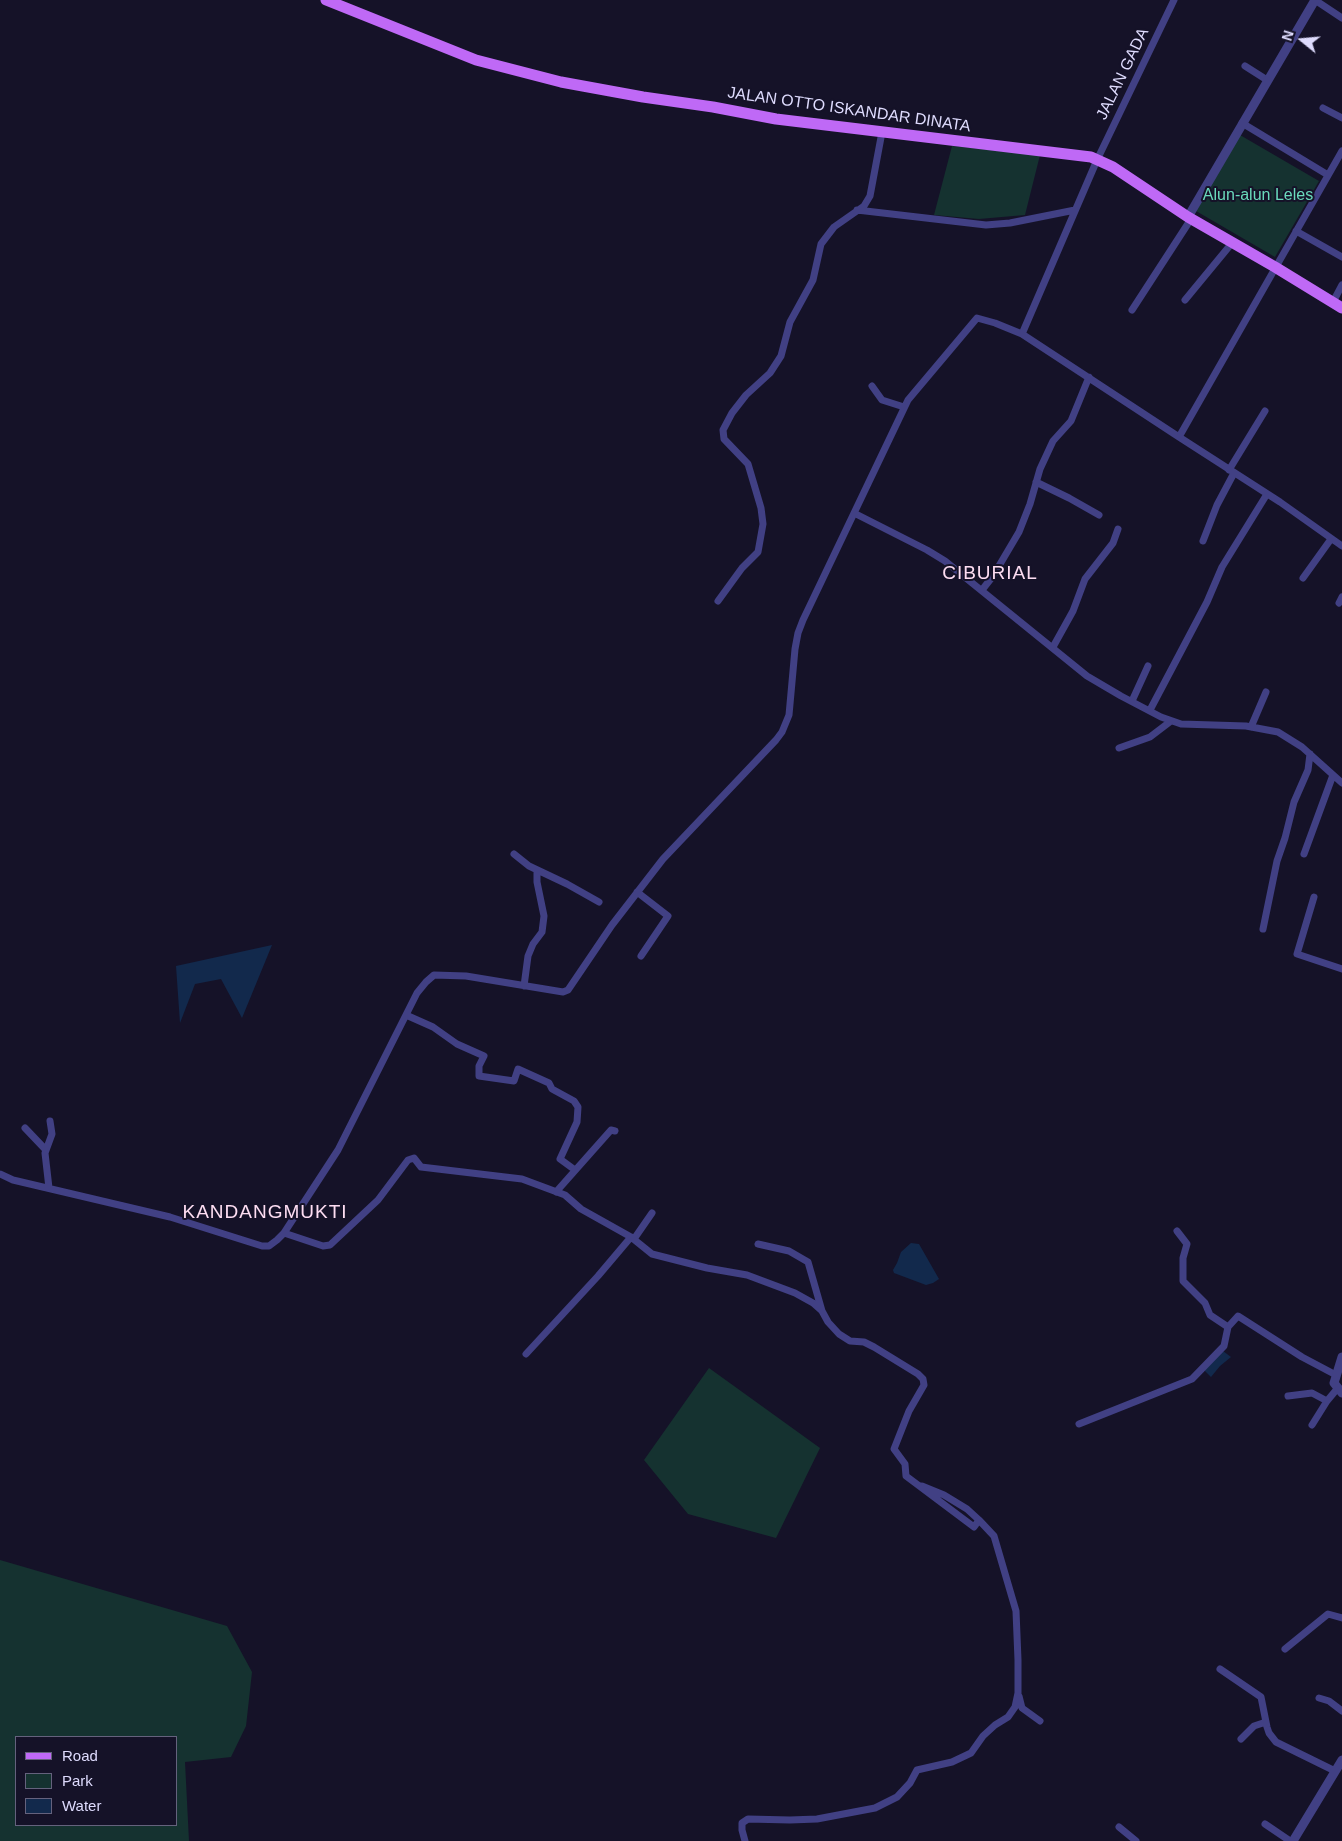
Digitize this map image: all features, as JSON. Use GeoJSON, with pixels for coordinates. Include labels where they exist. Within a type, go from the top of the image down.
{"type":"FeatureCollection","features":[{"type":"Feature","properties":{"kind":"main road","name":"JALAN OTTO ISKANDAR DINATA"},"geometry":{"type":"LineString","coordinates":[[326,0],[476,60],[561,82],[713,107],[776,120],[1088,157],[1098,160],[1113,167],[1190,218],[1337,305]]}},
{"type":"Feature","properties":{"kind":"street","name":"JALAN GADA"},"geometry":{"type":"LineString","coordinates":[[1022,334],[1075,210],[1174,0]]}},
{"type":"Feature","properties":{"kind":"street"},"geometry":{"type":"LineString","coordinates":[[1132,310],[1190,218],[1242,123],[1315,0],[1342,18]]}},
{"type":"Feature","properties":{"kind":"street"},"geometry":{"type":"LineString","coordinates":[[1245,66],[1267,80]]}},
{"type":"Feature","properties":{"kind":"street"},"geometry":{"type":"LineString","coordinates":[[1323,108],[1342,118]]}},
{"type":"Feature","properties":{"kind":"street"},"geometry":{"type":"LineString","coordinates":[[1242,123],[1328,175]]}},
{"type":"Feature","properties":{"kind":"street"},"geometry":{"type":"LineString","coordinates":[[718,601],[742,568],[758,552],[763,524],[755,481],[748,464],[724,439],[723,430],[732,413],[746,395],[770,373],[781,356],[790,322],[813,280],[821,244],[834,227],[864,206],[870,196],[882,132]]}},
{"type":"Feature","properties":{"kind":"street"},"geometry":{"type":"LineString","coordinates":[[1178,437],[1342,151]]}},
{"type":"Feature","properties":{"kind":"street"},"geometry":{"type":"LineString","coordinates":[[857,210],[986,225],[1010,223],[1075,210]]}},
{"type":"Feature","properties":{"kind":"street"},"geometry":{"type":"LineString","coordinates":[[1296,231],[1342,257]]}},
{"type":"Feature","properties":{"kind":"street"},"geometry":{"type":"LineString","coordinates":[[1185,300],[1232,243]]}},
{"type":"Feature","properties":{"kind":"street"},"geometry":{"type":"LineString","coordinates":[[1337,305],[1342,285]]}},
{"type":"Feature","properties":{"kind":"street"},"geometry":{"type":"LineString","coordinates":[[0,1174],[13,1180],[170,1217],[262,1246],[269,1246],[284,1234],[338,1150],[417,993],[434,975],[466,976],[563,992],[568,990],[637,892],[679,842],[782,732],[789,715],[798,633],[854,513],[904,407],[916,388],[977,318],[982,318],[1022,334],[1267,494],[1342,546]]}},
{"type":"Feature","properties":{"kind":"street"},"geometry":{"type":"LineString","coordinates":[[982,590],[1019,532],[1030,504],[1040,469],[1053,441],[1071,420],[1089,377]]}},
{"type":"Feature","properties":{"kind":"street"},"geometry":{"type":"LineString","coordinates":[[872,386],[882,400],[904,407]]}},
{"type":"Feature","properties":{"kind":"street"},"geometry":{"type":"LineString","coordinates":[[1203,541],[1232,472],[1265,412]]}},
{"type":"Feature","properties":{"kind":"street"},"geometry":{"type":"LineString","coordinates":[[1036,482],[1099,515]]}},
{"type":"Feature","properties":{"kind":"street"},"geometry":{"type":"LineString","coordinates":[[1150,710],[1207,602],[1222,567],[1267,494]]}},
{"type":"Feature","properties":{"kind":"street"},"geometry":{"type":"LineString","coordinates":[[854,513],[945,561],[1087,676],[1132,701],[1171,721],[1188,724],[1251,727],[1278,732],[1294,740],[1342,783]]}},
{"type":"Feature","properties":{"kind":"street"},"geometry":{"type":"LineString","coordinates":[[1053,647],[1073,611],[1085,579],[1113,543],[1118,529]]}},
{"type":"Feature","properties":{"kind":"street"},"geometry":{"type":"LineString","coordinates":[[1303,578],[1332,539]]}},
{"type":"Feature","properties":{"kind":"street"},"geometry":{"type":"LineString","coordinates":[[1132,701],[1148,666]]}},
{"type":"Feature","properties":{"kind":"street"},"geometry":{"type":"LineString","coordinates":[[1251,727],[1266,692]]}},
{"type":"Feature","properties":{"kind":"street"},"geometry":{"type":"LineString","coordinates":[[1119,748],[1150,737],[1171,721]]}},
{"type":"Feature","properties":{"kind":"street"},"geometry":{"type":"LineString","coordinates":[[1263,929],[1277,861],[1286,838],[1294,802],[1308,770],[1310,754]]}},
{"type":"Feature","properties":{"kind":"street"},"geometry":{"type":"LineString","coordinates":[[1304,854],[1333,775]]}},
{"type":"Feature","properties":{"kind":"street"},"geometry":{"type":"LineString","coordinates":[[514,854],[537,870],[554,877],[599,902]]}},
{"type":"Feature","properties":{"kind":"street"},"geometry":{"type":"LineString","coordinates":[[524,986],[528,956],[533,944],[542,932],[544,916],[537,882],[537,870]]}},
{"type":"Feature","properties":{"kind":"street"},"geometry":{"type":"LineString","coordinates":[[637,892],[668,916],[641,956]]}},
{"type":"Feature","properties":{"kind":"street"},"geometry":{"type":"LineString","coordinates":[[1314,896],[1296,954],[1342,969]]}},
{"type":"Feature","properties":{"kind":"street"},"geometry":{"type":"LineString","coordinates":[[406,1015],[433,1027],[457,1044],[484,1056],[479,1066],[479,1076],[514,1081],[518,1070],[549,1083],[552,1089],[574,1101],[578,1106],[577,1122],[560,1159],[575,1170]]}},
{"type":"Feature","properties":{"kind":"street"},"geometry":{"type":"LineString","coordinates":[[49,1188],[45,1149],[52,1134],[50,1122]]}},
{"type":"Feature","properties":{"kind":"street"},"geometry":{"type":"LineString","coordinates":[[25,1128],[45,1149]]}},
{"type":"Feature","properties":{"kind":"street"},"geometry":{"type":"LineString","coordinates":[[556,1192],[610,1130],[616,1131]]}},
{"type":"Feature","properties":{"kind":"street"},"geometry":{"type":"LineString","coordinates":[[284,1234],[323,1246],[330,1245],[378,1200],[408,1160],[414,1158],[421,1167],[522,1179],[565,1195],[590,1215],[632,1238],[647,1251],[662,1257],[707,1268],[747,1274],[759,1278],[795,1293],[813,1303],[822,1311]]}},
{"type":"Feature","properties":{"kind":"street"},"geometry":{"type":"LineString","coordinates":[[526,1354],[632,1238],[652,1213]]}},
{"type":"Feature","properties":{"kind":"street"},"geometry":{"type":"LineString","coordinates":[[1177,1231],[1187,1244],[1183,1258],[1183,1281],[1205,1303],[1210,1315],[1228,1327]]}},
{"type":"Feature","properties":{"kind":"street"},"geometry":{"type":"LineString","coordinates":[[745,1841],[742,1823],[748,1819],[817,1819],[876,1808],[897,1797],[910,1783],[917,1770],[952,1762],[971,1753],[983,1736],[1008,1717],[1015,1707],[1018,1694],[1016,1610],[994,1536],[979,1520],[974,1527],[906,1476],[905,1464],[894,1449],[910,1411],[924,1385],[923,1379],[874,1347],[864,1342],[850,1341],[839,1334],[828,1322],[822,1311],[811,1267],[808,1262],[789,1251],[758,1244]]}},
{"type":"Feature","properties":{"kind":"street"},"geometry":{"type":"LineString","coordinates":[[1079,1424],[1192,1379],[1224,1346],[1228,1327],[1236,1317],[1239,1317],[1302,1357],[1336,1375]]}},
{"type":"Feature","properties":{"kind":"street"},"geometry":{"type":"LineString","coordinates":[[1312,1425],[1327,1401],[1340,1391],[1334,1383],[1342,1357]]}},
{"type":"Feature","properties":{"kind":"street"},"geometry":{"type":"LineString","coordinates":[[1288,1396],[1312,1393],[1327,1401]]}},
{"type":"Feature","properties":{"kind":"street"},"geometry":{"type":"LineString","coordinates":[[1285,1649],[1328,1614],[1342,1618]]}},
{"type":"Feature","properties":{"kind":"street"},"geometry":{"type":"LineString","coordinates":[[1220,1668],[1261,1698],[1269,1733],[1276,1742],[1335,1771]]}},
{"type":"Feature","properties":{"kind":"street"},"geometry":{"type":"LineString","coordinates":[[1018,1694],[1022,1708],[1040,1721]]}},
{"type":"Feature","properties":{"kind":"street"},"geometry":{"type":"LineString","coordinates":[[1319,1698],[1329,1701],[1342,1711]]}},
{"type":"Feature","properties":{"kind":"street"},"geometry":{"type":"LineString","coordinates":[[1241,1739],[1254,1726],[1266,1722]]}},
{"type":"Feature","properties":{"kind":"street"},"geometry":{"type":"LineString","coordinates":[[1265,1824],[1292,1841],[1342,1760]]}},
{"type":"Feature","properties":{"kind":"street"},"geometry":{"type":"LineString","coordinates":[[1119,1827],[1136,1841]]}},
{"type":"Feature","properties":{"kind":"green space","name":"Alun-alun Leles"},"geometry":{"type":"Polygon","coordinates":[[[1240,135],[1319,181],[1275,257],[1196,211],[1240,135]]]}},
{"type":"Feature","properties":{"kind":"green space"},"geometry":{"type":"Polygon","coordinates":[[[952,146],[1040,155],[1025,215],[979,219],[934,215],[952,146]]]}},
{"type":"Feature","properties":{"kind":"green space"},"geometry":{"type":"Polygon","coordinates":[[[709,1368],[820,1448],[776,1538],[688,1514],[644,1460],[709,1368]]]}},
{"type":"Feature","properties":{"kind":"green space"},"geometry":{"type":"Polygon","coordinates":[[[0,1560],[227,1626],[252,1672],[246,1726],[231,1757],[185,1762],[189,1841],[0,1841],[0,1560]]]}},
{"type":"Feature","properties":{"kind":"water"},"geometry":{"type":"Polygon","coordinates":[[[272,945],[242,1018],[221,979],[195,984],[180,1023],[176,966],[272,945]]]}},
{"type":"Feature","properties":{"kind":"water"},"geometry":{"type":"Polygon","coordinates":[[[911,1243],[919,1244],[939,1279],[933,1283],[926,1285],[894,1273],[893,1270],[901,1252],[911,1243]]]}},
{"type":"Feature","properties":{"kind":"water"},"geometry":{"type":"Polygon","coordinates":[[[1223,1351],[1231,1357],[1211,1377],[1204,1370],[1223,1351]]]}},
{"type":"Feature","properties":{"kind":"district","name":"CIBURIAL"},"geometry":{"type":"Point","coordinates":[990,574]}},
{"type":"Feature","properties":{"kind":"district","name":"KANDANGMUKTI"},"geometry":{"type":"Point","coordinates":[265,1213]}}]}
